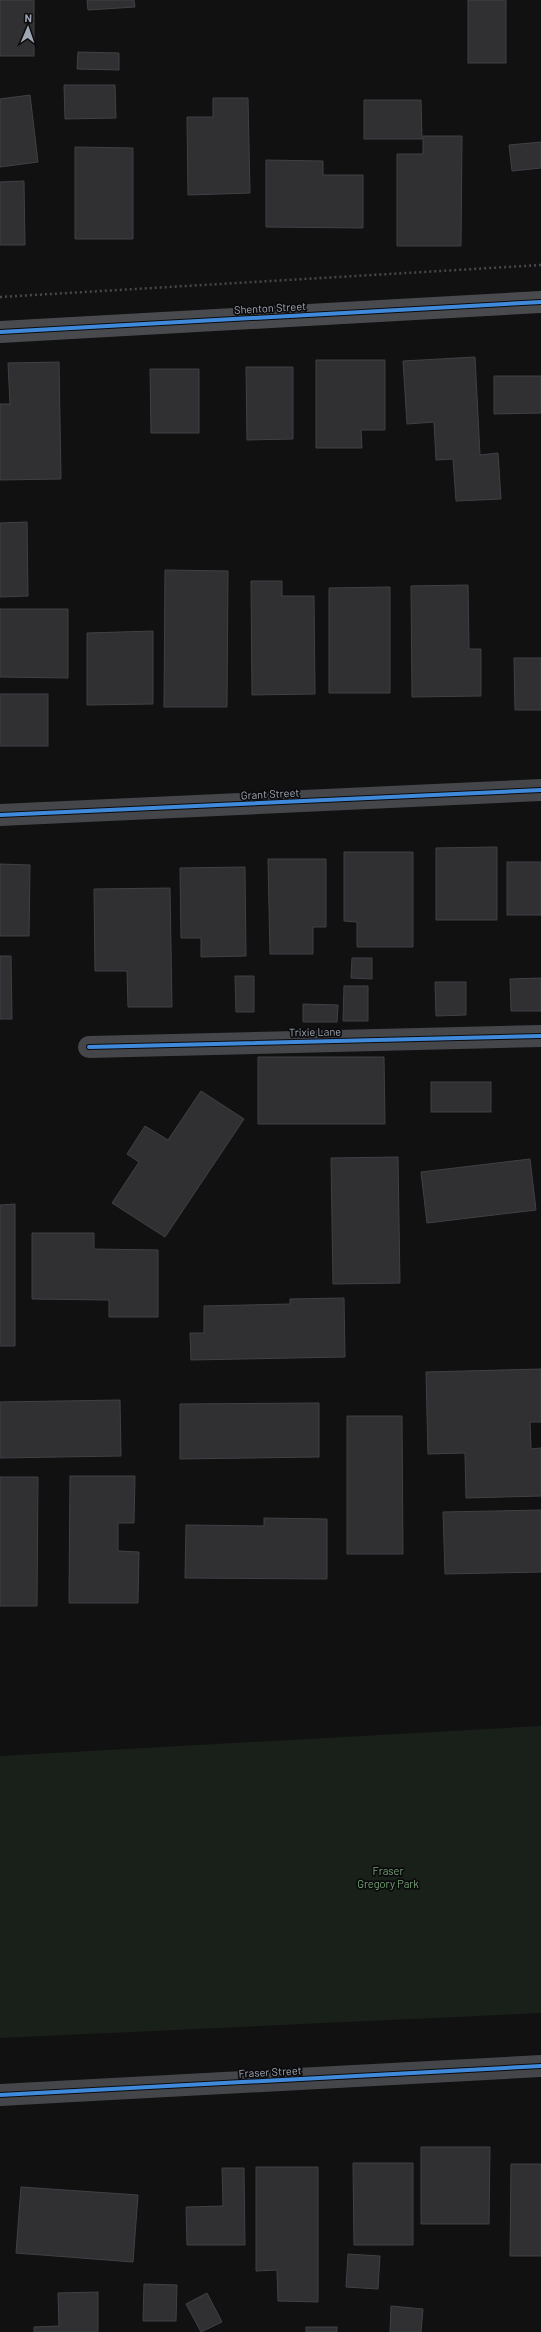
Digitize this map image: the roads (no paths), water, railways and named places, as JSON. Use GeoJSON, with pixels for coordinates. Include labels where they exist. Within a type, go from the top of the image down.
{"type":"FeatureCollection","features":[{"type":"Feature","properties":{"kind":"main road","name":"Shenton Street"},"geometry":{"type":"LineString","coordinates":[[0,332],[541,302]]}},
{"type":"Feature","properties":{"kind":"street","name":"Grant Street"},"geometry":{"type":"LineString","coordinates":[[0,815],[541,790]]}},
{"type":"Feature","properties":{"kind":"street","name":"Trixie Lane"},"geometry":{"type":"LineString","coordinates":[[89,1047],[541,1036]]}},
{"type":"Feature","properties":{"kind":"street","name":"Fraser Street"},"geometry":{"type":"LineString","coordinates":[[0,2095],[541,2066]]}},
{"type":"Feature","properties":{"kind":"park label","name":"Fraser Gregory Park"},"geometry":{"type":"Point","coordinates":[388,1877]}}]}
